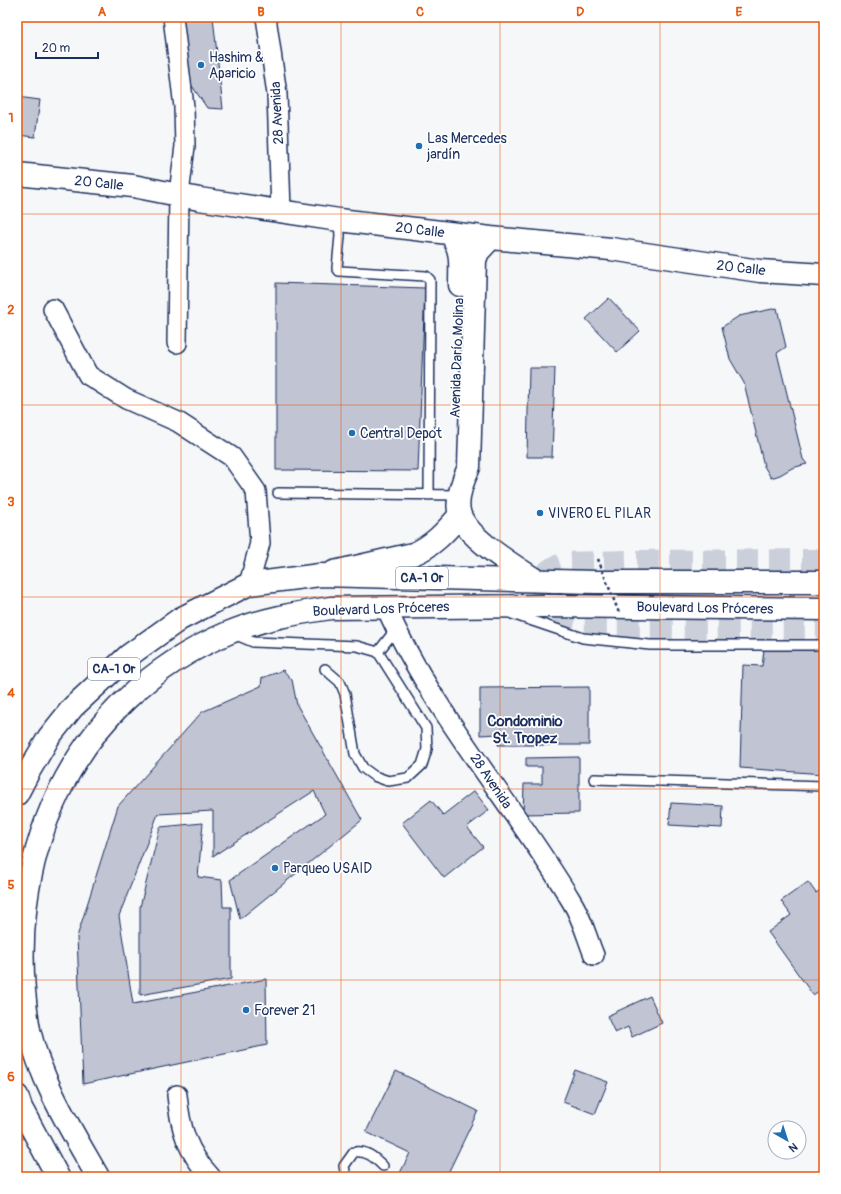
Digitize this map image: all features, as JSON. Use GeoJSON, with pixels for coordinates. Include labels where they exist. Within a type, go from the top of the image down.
{"type":"FeatureCollection","features":[{"type":"Feature","properties":{"kind":"main road","name":"20 Calle"},"geometry":{"type":"LineString","coordinates":[[17,174],[133,186],[340,220],[491,238],[611,249],[760,271],[824,274]]}},
{"type":"Feature","properties":{"kind":"main road","name":"Avenida Darío Molina"},"geometry":{"type":"LineString","coordinates":[[450,233],[457,243],[460,260],[453,467],[460,498],[471,530],[488,548],[534,579]]}},
{"type":"Feature","properties":{"kind":"main road","name":"Avenida Darío Molina"},"geometry":{"type":"LineString","coordinates":[[320,575],[413,554],[422,550],[437,540],[460,498],[469,467],[475,260],[478,252],[491,238]]}},
{"type":"Feature","properties":{"kind":"main road","name":"Boulevard Los Próceres"},"geometry":{"type":"LineString","coordinates":[[17,794],[28,770],[49,737],[73,707],[128,656],[180,619],[249,584],[320,575],[534,579],[595,582],[824,582]]}},
{"type":"Feature","properties":{"kind":"main road","name":"Boulevard Los Próceres"},"geometry":{"type":"LineString","coordinates":[[98,1177],[50,1089],[29,1031],[21,988],[18,928],[33,842],[64,773],[86,742],[111,713],[149,678],[190,652],[230,632],[301,612],[331,608],[492,607],[824,609]]}},
{"type":"Feature","properties":{"kind":"main road"},"geometry":{"type":"LineString","coordinates":[[17,1096],[21,1108],[58,1177]]}},
{"type":"Feature","properties":{"kind":"street"},"geometry":{"type":"LineString","coordinates":[[173,17],[184,107],[185,146],[179,194],[177,343]]}},
{"type":"Feature","properties":{"kind":"street","name":"28 Avenida"},"geometry":{"type":"LineString","coordinates":[[266,17],[278,94],[281,210]]}},
{"type":"Feature","properties":{"kind":"street"},"geometry":{"type":"LineString","coordinates":[[53,309],[88,375],[126,399],[178,422],[232,457],[256,491],[260,543],[249,584]]}},
{"type":"Feature","properties":{"kind":"street","name":"28 Avenida"},"geometry":{"type":"LineString","coordinates":[[386,608],[430,690],[573,903],[594,955]]}},
{"type":"Feature","properties":{"kind":"street"},"geometry":{"type":"LineString","coordinates":[[177,1095],[184,1137],[197,1161],[211,1177]]}},
{"type":"Feature","properties":{"kind":"lane"},"geometry":{"type":"LineString","coordinates":[[340,220],[337,268],[339,271],[426,276],[430,280],[429,495]]}},
{"type":"Feature","properties":{"kind":"lane"},"geometry":{"type":"LineString","coordinates":[[278,493],[429,495],[460,498]]}},
{"type":"Feature","properties":{"kind":"lane"},"geometry":{"type":"LineString","coordinates":[[492,607],[583,638],[591,639],[650,645],[824,645]]}},
{"type":"Feature","properties":{"kind":"lane"},"geometry":{"type":"LineString","coordinates":[[378,652],[396,629]]}},
{"type":"Feature","properties":{"kind":"lane"},"geometry":{"type":"LineString","coordinates":[[230,632],[253,642],[357,646],[378,652],[426,728],[427,749],[422,765],[408,778],[388,782],[374,776],[364,768],[355,754],[346,694],[340,682],[325,669]]}},
{"type":"Feature","properties":{"kind":"lane"},"geometry":{"type":"LineString","coordinates":[[594,779],[824,786]]}},
{"type":"Feature","properties":{"kind":"lane"},"geometry":{"type":"LineString","coordinates":[[346,1177],[344,1166],[354,1152],[361,1151],[374,1156],[383,1166]]}},
{"type":"Feature","properties":{"kind":"path"},"geometry":{"type":"LineString","coordinates":[[598,559],[619,613]]}},
{"type":"Feature","properties":{"kind":"building","name":"Hashim & Aparicio"},"geometry":{"type":"Polygon","coordinates":[[[181,17],[213,17],[223,109],[207,108],[184,74],[181,17]]]}},
{"type":"Feature","properties":{"kind":"building"},"geometry":{"type":"Polygon","coordinates":[[[17,97],[40,100],[35,137],[17,135],[17,97]]]}},
{"type":"Feature","properties":{"kind":"building"},"geometry":{"type":"Polygon","coordinates":[[[276,283],[425,288],[418,471],[276,470],[276,283]]]}},
{"type":"Feature","properties":{"kind":"building"},"geometry":{"type":"Polygon","coordinates":[[[609,298],[640,331],[617,352],[586,319],[609,298]]]}},
{"type":"Feature","properties":{"kind":"building"},"geometry":{"type":"Polygon","coordinates":[[[777,308],[786,347],[777,353],[803,459],[807,464],[792,468],[771,478],[764,466],[744,383],[730,359],[722,327],[739,316],[777,308]]]}},
{"type":"Feature","properties":{"kind":"building"},"geometry":{"type":"Polygon","coordinates":[[[529,368],[555,368],[552,457],[527,457],[529,368]]]}},
{"type":"Feature","properties":{"kind":"building"},"geometry":{"type":"Polygon","coordinates":[[[824,649],[824,774],[740,768],[743,665],[762,666],[764,650],[824,649]]]}},
{"type":"Feature","properties":{"kind":"building","name":"Parqueo USAID"},"geometry":{"type":"Polygon","coordinates":[[[283,670],[292,680],[297,705],[362,820],[240,919],[230,880],[325,814],[314,791],[213,856],[213,811],[158,814],[119,916],[133,1004],[266,979],[267,1045],[83,1084],[77,937],[118,806],[202,712],[261,686],[262,678],[283,670]]]}},
{"type":"Feature","properties":{"kind":"building"},"geometry":{"type":"Polygon","coordinates":[[[589,687],[589,745],[498,745],[498,734],[480,735],[480,688],[589,687]]]}},
{"type":"Feature","properties":{"kind":"building"},"geometry":{"type":"Polygon","coordinates":[[[579,757],[579,813],[523,814],[524,784],[542,784],[542,767],[526,767],[526,758],[579,757]]]}},
{"type":"Feature","properties":{"kind":"building"},"geometry":{"type":"Polygon","coordinates":[[[474,791],[489,810],[467,827],[483,847],[444,878],[402,823],[431,800],[443,815],[474,791]]]}},
{"type":"Feature","properties":{"kind":"building"},"geometry":{"type":"Polygon","coordinates":[[[671,803],[723,806],[722,828],[669,825],[671,803]]]}},
{"type":"Feature","properties":{"kind":"building"},"geometry":{"type":"Polygon","coordinates":[[[203,823],[198,877],[222,880],[223,907],[231,907],[231,979],[140,995],[140,907],[160,827],[203,823]]]}},
{"type":"Feature","properties":{"kind":"building"},"geometry":{"type":"Polygon","coordinates":[[[808,882],[816,893],[824,887],[824,992],[822,989],[813,995],[768,932],[791,915],[781,901],[808,882]]]}},
{"type":"Feature","properties":{"kind":"building"},"geometry":{"type":"Polygon","coordinates":[[[650,996],[662,1023],[632,1037],[628,1027],[615,1033],[607,1016],[650,996]]]}},
{"type":"Feature","properties":{"kind":"building"},"geometry":{"type":"Polygon","coordinates":[[[575,1070],[608,1082],[595,1114],[563,1102],[575,1070]]]}},
{"type":"Feature","properties":{"kind":"building"},"geometry":{"type":"Polygon","coordinates":[[[396,1071],[478,1111],[449,1171],[457,1175],[456,1177],[398,1177],[410,1153],[366,1132],[396,1071]]]}},
{"type":"Feature","properties":{"kind":"tunnel"},"geometry":{"type":"LineString","coordinates":[[824,560],[628,561],[566,563],[555,566],[549,570],[545,576],[542,587],[543,599],[549,614],[559,622],[580,628],[824,628]]}},
{"type":"Feature","properties":{"kind":"place","name":"Hashim & Aparicio"},"geometry":{"type":"Point","coordinates":[201,65]}},
{"type":"Feature","properties":{"kind":"place","name":"Las Mercedes jardín"},"geometry":{"type":"Point","coordinates":[419,146]}},
{"type":"Feature","properties":{"kind":"place","name":"Central Depot"},"geometry":{"type":"Point","coordinates":[352,433]}},
{"type":"Feature","properties":{"kind":"place","name":"VIVERO EL PILAR"},"geometry":{"type":"Point","coordinates":[540,513]}},
{"type":"Feature","properties":{"kind":"place","name":"Parqueo USAID"},"geometry":{"type":"Point","coordinates":[275,868]}},
{"type":"Feature","properties":{"kind":"place","name":"Forever 21"},"geometry":{"type":"Point","coordinates":[246,1010]}},
{"type":"Feature","properties":{"kind":"district","name":"Condominio St. Tropez"},"geometry":{"type":"Point","coordinates":[525,730]}}]}
